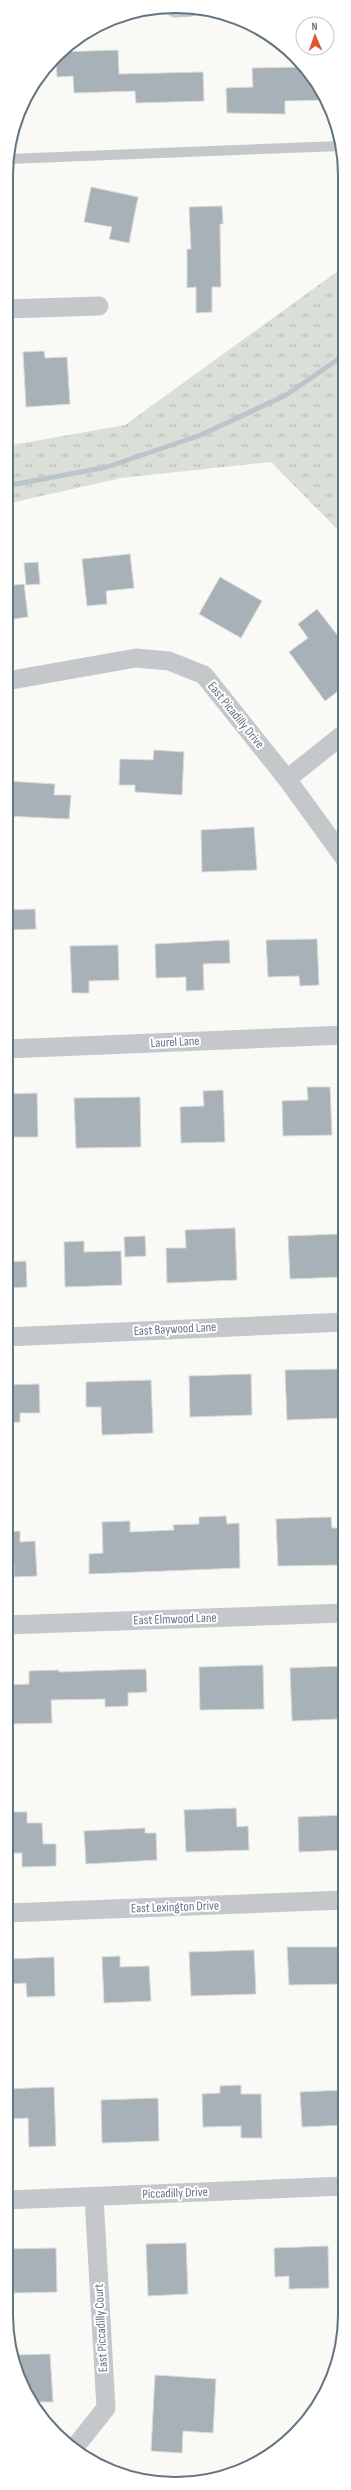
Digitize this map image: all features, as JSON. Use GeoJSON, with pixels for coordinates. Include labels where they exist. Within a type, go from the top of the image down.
{"type":"FeatureCollection","features":[{"type":"Feature","properties":{"kind":"street"},"geometry":{"type":"LineString","coordinates":[[13,309],[99,306]]}},
{"type":"Feature","properties":{"kind":"street","name":"East Picadilly Drive"},"geometry":{"type":"LineString","coordinates":[[13,680],[136,658],[169,661],[204,675],[287,779],[338,849]]}},
{"type":"Feature","properties":{"kind":"street"},"geometry":{"type":"LineString","coordinates":[[287,779],[338,739]]}},
{"type":"Feature","properties":{"kind":"street","name":"Laurel Lane"},"geometry":{"type":"LineString","coordinates":[[13,1049],[338,1035]]}},
{"type":"Feature","properties":{"kind":"street","name":"East Baywood Lane"},"geometry":{"type":"LineString","coordinates":[[13,1337],[338,1322]]}},
{"type":"Feature","properties":{"kind":"street","name":"East Elmwood Lane"},"geometry":{"type":"LineString","coordinates":[[13,1625],[338,1613]]}},
{"type":"Feature","properties":{"kind":"street","name":"East Lexington Drive"},"geometry":{"type":"LineString","coordinates":[[13,1913],[338,1900]]}},
{"type":"Feature","properties":{"kind":"street","name":"Piccadilly Drive"},"geometry":{"type":"LineString","coordinates":[[13,2200],[338,2186]]}},
{"type":"Feature","properties":{"kind":"street","name":"East Piccadilly Court"},"geometry":{"type":"LineString","coordinates":[[78,2444],[106,2408],[94,2197]]}},
{"type":"Feature","properties":{"kind":"lane"},"geometry":{"type":"LineString","coordinates":[[14,159],[335,146]]}},
{"type":"Feature","properties":{"kind":"green space"},"geometry":{"type":"Polygon","coordinates":[[[338,271],[338,530],[271,462],[121,478],[13,502],[13,445],[125,425],[338,271]]]}},
{"type":"Feature","properties":{"kind":"building"},"geometry":{"type":"Polygon","coordinates":[[[118,50],[119,74],[203,72],[204,101],[136,103],[135,91],[74,93],[73,76],[57,77],[56,65],[70,52],[118,50]]]}},
{"type":"Feature","properties":{"kind":"building"},"geometry":{"type":"Polygon","coordinates":[[[297,67],[311,85],[319,100],[285,101],[285,114],[227,113],[226,88],[253,87],[252,68],[297,67]]]}},
{"type":"Feature","properties":{"kind":"building"},"geometry":{"type":"Polygon","coordinates":[[[91,187],[138,197],[129,243],[109,239],[112,227],[84,222],[91,187]]]}},
{"type":"Feature","properties":{"kind":"building"},"geometry":{"type":"Polygon","coordinates":[[[222,206],[223,224],[220,224],[221,287],[212,287],[212,312],[196,313],[196,287],[187,288],[187,249],[191,249],[189,207],[222,206]]]}},
{"type":"Feature","properties":{"kind":"building"},"geometry":{"type":"Polygon","coordinates":[[[44,351],[45,358],[67,357],[70,404],[26,407],[23,352],[44,351]]]}},
{"type":"Feature","properties":{"kind":"building"},"geometry":{"type":"Polygon","coordinates":[[[130,554],[134,588],[106,591],[107,604],[87,606],[82,559],[130,554]]]}},
{"type":"Feature","properties":{"kind":"building"},"geometry":{"type":"Polygon","coordinates":[[[38,562],[40,584],[26,585],[24,563],[38,562]]]}},
{"type":"Feature","properties":{"kind":"building"},"geometry":{"type":"Polygon","coordinates":[[[220,577],[262,601],[241,638],[199,614],[220,577]]]}},
{"type":"Feature","properties":{"kind":"building"},"geometry":{"type":"Polygon","coordinates":[[[24,584],[28,617],[13,619],[13,585],[24,584]]]}},
{"type":"Feature","properties":{"kind":"building"},"geometry":{"type":"Polygon","coordinates":[[[317,609],[338,636],[338,691],[325,701],[289,652],[308,638],[298,624],[317,609]]]}},
{"type":"Feature","properties":{"kind":"building"},"geometry":{"type":"Polygon","coordinates":[[[154,750],[184,752],[182,795],[135,792],[135,785],[119,785],[120,759],[153,760],[154,750]]]}},
{"type":"Feature","properties":{"kind":"building"},"geometry":{"type":"Polygon","coordinates":[[[13,781],[55,784],[54,795],[71,795],[69,819],[13,816],[13,781]]]}},
{"type":"Feature","properties":{"kind":"building"},"geometry":{"type":"Polygon","coordinates":[[[254,827],[257,870],[202,872],[201,830],[254,827]]]}},
{"type":"Feature","properties":{"kind":"building"},"geometry":{"type":"Polygon","coordinates":[[[35,909],[36,929],[13,930],[13,910],[35,909]]]}},
{"type":"Feature","properties":{"kind":"building"},"geometry":{"type":"Polygon","coordinates":[[[317,939],[319,985],[300,986],[299,976],[268,977],[266,940],[317,939]]]}},
{"type":"Feature","properties":{"kind":"building"},"geometry":{"type":"Polygon","coordinates":[[[229,940],[230,963],[203,964],[204,990],[186,991],[186,977],[156,978],[155,944],[229,940]]]}},
{"type":"Feature","properties":{"kind":"building"},"geometry":{"type":"Polygon","coordinates":[[[118,945],[119,980],[89,981],[89,993],[72,993],[70,946],[118,945]]]}},
{"type":"Feature","properties":{"kind":"building"},"geometry":{"type":"Polygon","coordinates":[[[307,1087],[330,1087],[332,1135],[283,1136],[282,1101],[308,1100],[307,1087]]]}},
{"type":"Feature","properties":{"kind":"building"},"geometry":{"type":"Polygon","coordinates":[[[223,1090],[225,1142],[181,1143],[180,1107],[204,1106],[203,1091],[223,1090]]]}},
{"type":"Feature","properties":{"kind":"building"},"geometry":{"type":"Polygon","coordinates":[[[37,1093],[38,1137],[13,1137],[13,1094],[37,1093]]]}},
{"type":"Feature","properties":{"kind":"building"},"geometry":{"type":"Polygon","coordinates":[[[140,1097],[141,1147],[76,1148],[74,1098],[140,1097]]]}},
{"type":"Feature","properties":{"kind":"building"},"geometry":{"type":"Polygon","coordinates":[[[235,1228],[237,1280],[167,1283],[166,1248],[186,1248],[185,1230],[235,1228]]]}},
{"type":"Feature","properties":{"kind":"building"},"geometry":{"type":"Polygon","coordinates":[[[338,1234],[338,1277],[290,1279],[288,1236],[338,1234]]]}},
{"type":"Feature","properties":{"kind":"building"},"geometry":{"type":"Polygon","coordinates":[[[145,1236],[146,1256],[125,1257],[124,1237],[145,1236]]]}},
{"type":"Feature","properties":{"kind":"building"},"geometry":{"type":"Polygon","coordinates":[[[84,1241],[84,1252],[121,1251],[122,1285],[65,1287],[64,1242],[84,1241]]]}},
{"type":"Feature","properties":{"kind":"building"},"geometry":{"type":"Polygon","coordinates":[[[26,1261],[27,1287],[13,1288],[13,1262],[26,1261]]]}},
{"type":"Feature","properties":{"kind":"building"},"geometry":{"type":"Polygon","coordinates":[[[338,1369],[338,1418],[287,1420],[285,1370],[338,1369]]]}},
{"type":"Feature","properties":{"kind":"building"},"geometry":{"type":"Polygon","coordinates":[[[251,1374],[252,1415],[190,1417],[189,1376],[251,1374]]]}},
{"type":"Feature","properties":{"kind":"building"},"geometry":{"type":"Polygon","coordinates":[[[151,1380],[153,1433],[102,1435],[101,1407],[86,1407],[86,1382],[151,1380]]]}},
{"type":"Feature","properties":{"kind":"building"},"geometry":{"type":"Polygon","coordinates":[[[39,1384],[40,1413],[20,1413],[20,1422],[13,1422],[13,1385],[39,1384]]]}},
{"type":"Feature","properties":{"kind":"building"},"geometry":{"type":"Polygon","coordinates":[[[226,1516],[227,1524],[239,1523],[240,1568],[89,1574],[89,1554],[103,1553],[102,1522],[130,1521],[130,1532],[174,1530],[173,1525],[199,1524],[199,1517],[226,1516]]]}},
{"type":"Feature","properties":{"kind":"building"},"geometry":{"type":"Polygon","coordinates":[[[331,1517],[332,1528],[338,1528],[338,1565],[278,1566],[276,1519],[331,1517]]]}},
{"type":"Feature","properties":{"kind":"building"},"geometry":{"type":"Polygon","coordinates":[[[20,1531],[20,1542],[35,1541],[37,1576],[14,1577],[13,1532],[20,1531]]]}},
{"type":"Feature","properties":{"kind":"building"},"geometry":{"type":"Polygon","coordinates":[[[263,1665],[264,1709],[200,1710],[199,1667],[263,1665]]]}},
{"type":"Feature","properties":{"kind":"building"},"geometry":{"type":"Polygon","coordinates":[[[338,1666],[338,1719],[292,1721],[290,1668],[338,1666]]]}},
{"type":"Feature","properties":{"kind":"building"},"geometry":{"type":"Polygon","coordinates":[[[146,1669],[147,1692],[128,1693],[128,1706],[105,1707],[105,1699],[51,1700],[52,1723],[13,1724],[13,1685],[29,1684],[29,1671],[59,1670],[59,1672],[146,1669]]]}},
{"type":"Feature","properties":{"kind":"building"},"geometry":{"type":"Polygon","coordinates":[[[236,1808],[237,1827],[248,1826],[249,1850],[186,1852],[184,1810],[236,1808]]]}},
{"type":"Feature","properties":{"kind":"building"},"geometry":{"type":"Polygon","coordinates":[[[13,1812],[27,1812],[27,1823],[42,1823],[43,1844],[56,1844],[56,1866],[22,1867],[22,1853],[13,1853],[13,1812]]]}},
{"type":"Feature","properties":{"kind":"building"},"geometry":{"type":"Polygon","coordinates":[[[338,1815],[338,1850],[299,1852],[298,1817],[338,1815]]]}},
{"type":"Feature","properties":{"kind":"building"},"geometry":{"type":"Polygon","coordinates":[[[145,1828],[145,1833],[156,1833],[157,1860],[86,1864],[84,1831],[145,1828]]]}},
{"type":"Feature","properties":{"kind":"building"},"geometry":{"type":"Polygon","coordinates":[[[287,1947],[338,1947],[338,1984],[289,1985],[287,1947]]]}},
{"type":"Feature","properties":{"kind":"building"},"geometry":{"type":"Polygon","coordinates":[[[254,1950],[256,1994],[191,1996],[189,1952],[254,1950]]]}},
{"type":"Feature","properties":{"kind":"building"},"geometry":{"type":"Polygon","coordinates":[[[120,1956],[120,1967],[149,1966],[151,2001],[104,2003],[102,1957],[120,1956]]]}},
{"type":"Feature","properties":{"kind":"building"},"geometry":{"type":"Polygon","coordinates":[[[54,1957],[55,1996],[27,1997],[26,1983],[13,1984],[13,1959],[54,1957]]]}},
{"type":"Feature","properties":{"kind":"building"},"geometry":{"type":"Polygon","coordinates":[[[241,2085],[241,2094],[261,2094],[262,2138],[241,2138],[241,2126],[203,2127],[202,2094],[220,2093],[220,2086],[241,2085]]]}},
{"type":"Feature","properties":{"kind":"building"},"geometry":{"type":"Polygon","coordinates":[[[54,2087],[56,2146],[29,2147],[28,2118],[13,2119],[13,2089],[54,2087]]]}},
{"type":"Feature","properties":{"kind":"building"},"geometry":{"type":"Polygon","coordinates":[[[338,2090],[338,2125],[302,2127],[300,2092],[338,2090]]]}},
{"type":"Feature","properties":{"kind":"building"},"geometry":{"type":"Polygon","coordinates":[[[158,2098],[159,2141],[102,2143],[101,2100],[158,2098]]]}},
{"type":"Feature","properties":{"kind":"building"},"geometry":{"type":"Polygon","coordinates":[[[186,2243],[188,2294],[148,2296],[146,2244],[186,2243]]]}},
{"type":"Feature","properties":{"kind":"building"},"geometry":{"type":"Polygon","coordinates":[[[328,2246],[329,2288],[289,2289],[289,2276],[275,2277],[274,2248],[328,2246]]]}},
{"type":"Feature","properties":{"kind":"building"},"geometry":{"type":"Polygon","coordinates":[[[56,2248],[57,2292],[14,2293],[13,2249],[56,2248]]]}},
{"type":"Feature","properties":{"kind":"building"},"geometry":{"type":"Polygon","coordinates":[[[50,2354],[53,2402],[38,2402],[25,2377],[18,2355],[50,2354]]]}},
{"type":"Feature","properties":{"kind":"building"},"geometry":{"type":"Polygon","coordinates":[[[155,2375],[216,2379],[213,2433],[183,2431],[182,2453],[151,2451],[155,2375]]]}},
{"type":"Feature","properties":{"kind":"waterway"},"geometry":{"type":"LineString","coordinates":[[13,485],[107,467],[201,435],[286,395],[338,359]]}}]}
